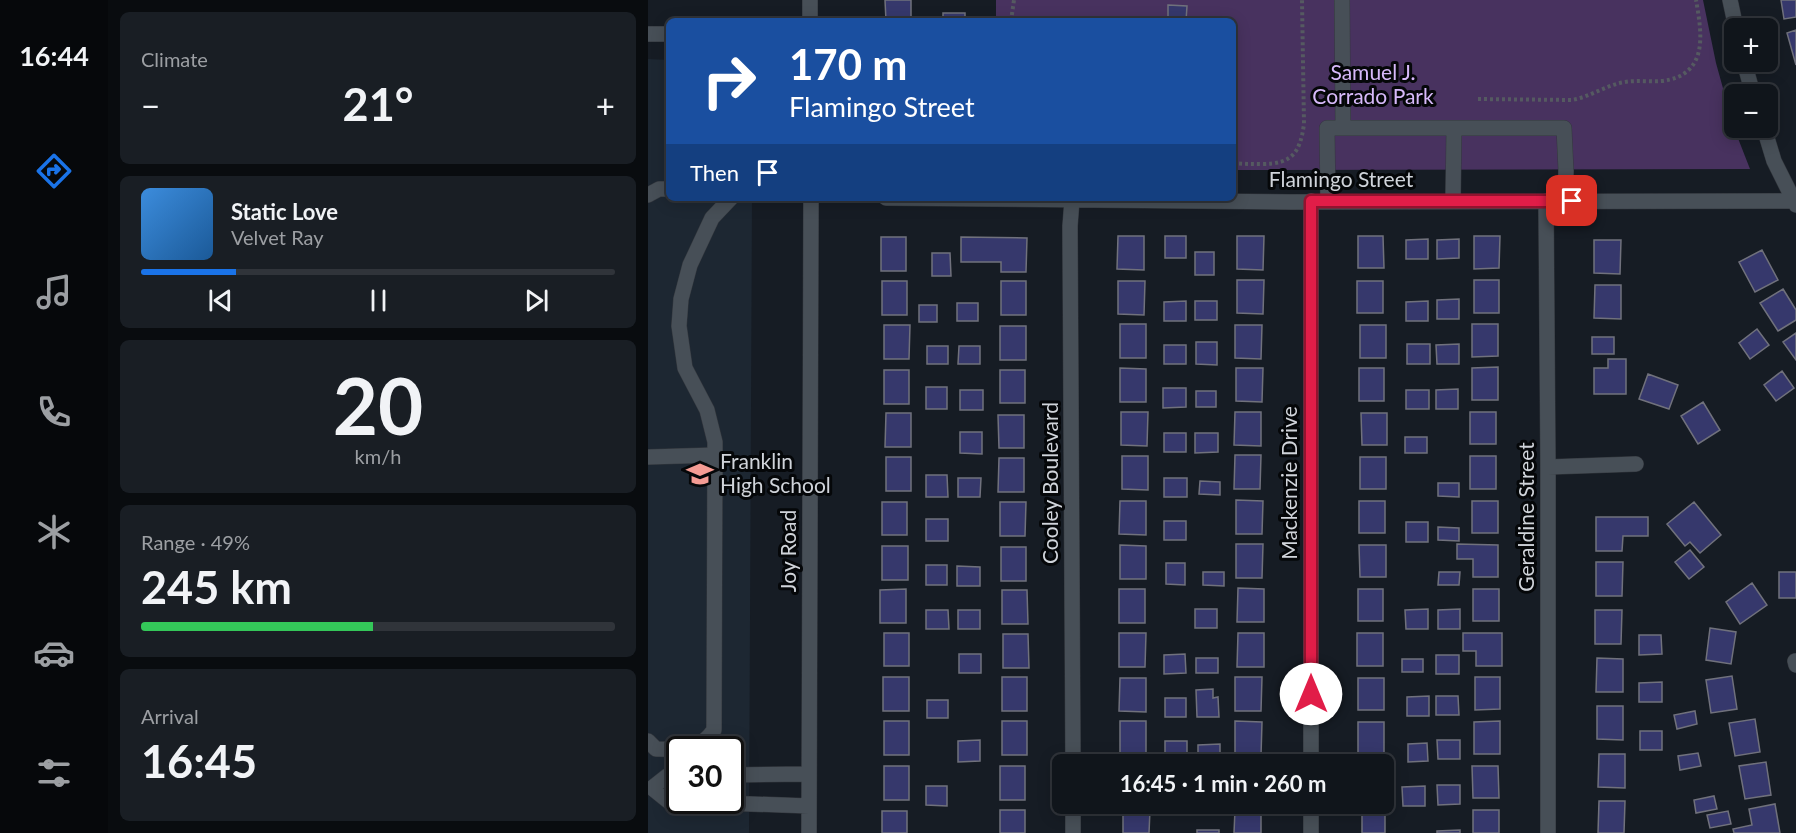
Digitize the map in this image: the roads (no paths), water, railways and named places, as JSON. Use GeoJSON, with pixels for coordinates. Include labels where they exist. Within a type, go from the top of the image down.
{"type":"FeatureCollection","features":[{"type":"Feature","properties":{"kind":"street"},"geometry":{"type":"LineString","coordinates":[[810,0],[810,18]]}},
{"type":"Feature","properties":{"kind":"street"},"geometry":{"type":"LineString","coordinates":[[1342,0],[1343,128]]}},
{"type":"Feature","properties":{"kind":"street"},"geometry":{"type":"LineString","coordinates":[[1730,0],[1734,18]]}},
{"type":"Feature","properties":{"kind":"street"},"geometry":{"type":"LineString","coordinates":[[648,34],[666,34]]}},
{"type":"Feature","properties":{"kind":"street"},"geometry":{"type":"LineString","coordinates":[[1328,201],[1327,128],[1564,128],[1565,201]]}},
{"type":"Feature","properties":{"kind":"street"},"geometry":{"type":"LineString","coordinates":[[1454,128],[1454,201]]}},
{"type":"Feature","properties":{"kind":"street"},"geometry":{"type":"LineString","coordinates":[[1767,138],[1774,161],[1795,202]]}},
{"type":"Feature","properties":{"kind":"street"},"geometry":{"type":"LineString","coordinates":[[648,195],[659,189],[666,189]]}},
{"type":"Feature","properties":{"kind":"street"},"geometry":{"type":"LineString","coordinates":[[648,741],[656,749],[694,749],[706,741],[714,730],[715,442],[707,410],[686,368],[679,326],[681,299],[690,265],[712,218],[727,201]]}},
{"type":"Feature","properties":{"kind":"street","name":"Joy Road"},"geometry":{"type":"LineString","coordinates":[[809,833],[811,201]]}},
{"type":"Feature","properties":{"kind":"street","name":"Cooley Boulevard"},"geometry":{"type":"LineString","coordinates":[[1072,201],[1070,238],[1073,754]]}},
{"type":"Feature","properties":{"kind":"street","name":"Flamingo Street"},"geometry":{"type":"LineString","coordinates":[[1236,201],[1795,202]]}},
{"type":"Feature","properties":{"kind":"street","name":"Mackenzie Drive"},"geometry":{"type":"LineString","coordinates":[[1311,201],[1311,754]]}},
{"type":"Feature","properties":{"kind":"street","name":"Geraldine Street"},"geometry":{"type":"LineString","coordinates":[[1546,201],[1548,833]]}},
{"type":"Feature","properties":{"kind":"street"},"geometry":{"type":"LineString","coordinates":[[648,457],[715,455]]}},
{"type":"Feature","properties":{"kind":"street"},"geometry":{"type":"LineString","coordinates":[[1548,467],[1636,464]]}},
{"type":"Feature","properties":{"kind":"street"},"geometry":{"type":"LineString","coordinates":[[744,775],[809,774]]}},
{"type":"Feature","properties":{"kind":"street"},"geometry":{"type":"LineString","coordinates":[[666,777],[650,788],[668,801],[809,806]]}},
{"type":"Feature","properties":{"kind":"street"},"geometry":{"type":"LineString","coordinates":[[1073,814],[1074,833]]}},
{"type":"Feature","properties":{"kind":"street"},"geometry":{"type":"LineString","coordinates":[[1311,814],[1311,833]]}},
{"type":"Feature","properties":{"kind":"place","name":"Franklin High School"},"geometry":{"type":"Point","coordinates":[700,474]}},
{"type":"Feature","properties":{"kind":"park label","name":"Samuel J. Corrado Park"},"geometry":{"type":"Point","coordinates":[1373,85]}}]}
